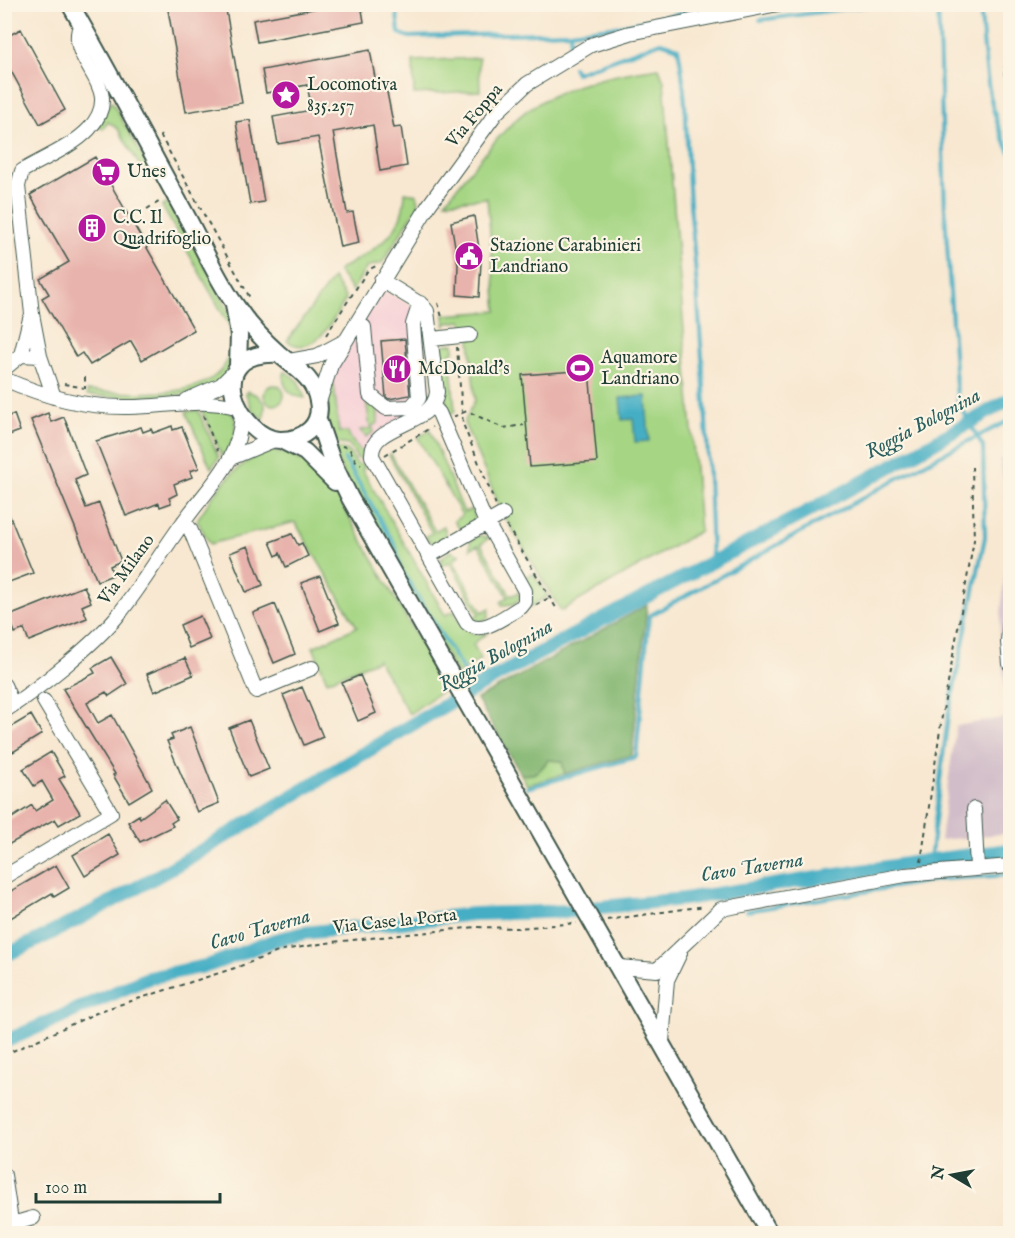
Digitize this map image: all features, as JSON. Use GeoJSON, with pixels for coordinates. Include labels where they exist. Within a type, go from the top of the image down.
{"type":"FeatureCollection","features":[{"type":"Feature","properties":{"kind":"main road"},"geometry":{"type":"LineString","coordinates":[[70,4],[234,303],[284,357],[312,383],[319,402],[318,420],[332,461],[350,498],[770,1233]]}},
{"type":"Feature","properties":{"kind":"main road"},"geometry":{"type":"LineString","coordinates":[[234,303],[239,335],[237,367],[232,388],[240,411],[260,432],[318,462],[350,498]]}},
{"type":"Feature","properties":{"kind":"main road"},"geometry":{"type":"LineString","coordinates":[[237,367],[245,358],[284,357]]}},
{"type":"Feature","properties":{"kind":"main road"},"geometry":{"type":"LineString","coordinates":[[277,440],[308,432],[318,420]]}},
{"type":"Feature","properties":{"kind":"street","name":"Via Foppa"},"geometry":{"type":"LineString","coordinates":[[319,402],[331,365],[384,276],[470,147],[496,113],[527,84],[591,45],[630,33],[778,4]]}},
{"type":"Feature","properties":{"kind":"street"},"geometry":{"type":"LineString","coordinates":[[54,397],[40,356],[32,314],[18,186],[22,171],[88,130],[100,113],[104,101],[100,87],[78,44],[76,34],[81,23]]}},
{"type":"Feature","properties":{"kind":"street"},"geometry":{"type":"LineString","coordinates":[[384,276],[425,301],[438,338],[437,392],[433,406],[378,439],[372,452],[374,461],[472,627],[483,628],[521,607],[525,602],[525,591],[487,523],[439,413],[433,406]]}},
{"type":"Feature","properties":{"kind":"street"},"geometry":{"type":"LineString","coordinates":[[364,327],[370,395],[379,403],[392,409],[411,407],[418,402],[419,393],[412,324],[425,301]]}},
{"type":"Feature","properties":{"kind":"street"},"geometry":{"type":"LineString","coordinates":[[4,369],[21,355],[32,314]]}},
{"type":"Feature","properties":{"kind":"street"},"geometry":{"type":"LineString","coordinates":[[438,338],[470,335]]}},
{"type":"Feature","properties":{"kind":"street"},"geometry":{"type":"LineString","coordinates":[[284,357],[317,356],[345,341]]}},
{"type":"Feature","properties":{"kind":"street"},"geometry":{"type":"LineString","coordinates":[[21,355],[40,356]]}},
{"type":"Feature","properties":{"kind":"street"},"geometry":{"type":"LineString","coordinates":[[183,402],[221,385],[237,367]]}},
{"type":"Feature","properties":{"kind":"street"},"geometry":{"type":"LineString","coordinates":[[4,379],[54,397],[129,407],[183,402],[224,404],[240,411]]}},
{"type":"Feature","properties":{"kind":"street","name":"Via Milano"},"geometry":{"type":"LineString","coordinates":[[9,708],[70,660],[118,615],[229,462],[240,433],[240,411]]}},
{"type":"Feature","properties":{"kind":"street","name":"Via Milano"},"geometry":{"type":"LineString","coordinates":[[229,462],[277,440]]}},
{"type":"Feature","properties":{"kind":"street"},"geometry":{"type":"LineString","coordinates":[[429,556],[503,514]]}},
{"type":"Feature","properties":{"kind":"street"},"geometry":{"type":"LineString","coordinates":[[184,521],[190,529],[256,691],[312,668]]}},
{"type":"Feature","properties":{"kind":"street"},"geometry":{"type":"LineString","coordinates":[[1011,620],[1008,642],[1011,664]]}},
{"type":"Feature","properties":{"kind":"street"},"geometry":{"type":"LineString","coordinates":[[4,685],[9,708]]}},
{"type":"Feature","properties":{"kind":"street"},"geometry":{"type":"LineString","coordinates":[[4,877],[111,813],[44,701]]}},
{"type":"Feature","properties":{"kind":"street"},"geometry":{"type":"LineString","coordinates":[[974,809],[977,867]]}},
{"type":"Feature","properties":{"kind":"street"},"geometry":{"type":"LineString","coordinates":[[619,967],[657,970],[721,909],[919,874],[977,867],[1011,866]]}},
{"type":"Feature","properties":{"kind":"street"},"geometry":{"type":"LineString","coordinates":[[662,1042],[667,980],[685,943]]}},
{"type":"Feature","properties":{"kind":"street"},"geometry":{"type":"LineString","coordinates":[[4,1175],[11,1229],[33,1218]]}},
{"type":"Feature","properties":{"kind":"path"},"geometry":{"type":"LineString","coordinates":[[1011,46],[1004,70],[1011,111]]}},
{"type":"Feature","properties":{"kind":"path"},"geometry":{"type":"LineString","coordinates":[[157,132],[165,142],[254,306]]}},
{"type":"Feature","properties":{"kind":"path"},"geometry":{"type":"LineString","coordinates":[[321,341],[368,270],[376,266],[384,276]]}},
{"type":"Feature","properties":{"kind":"path"},"geometry":{"type":"LineString","coordinates":[[425,301],[441,307],[438,338]]}},
{"type":"Feature","properties":{"kind":"path"},"geometry":{"type":"LineString","coordinates":[[197,402],[229,462]]}},
{"type":"Feature","properties":{"kind":"path"},"geometry":{"type":"LineString","coordinates":[[462,413],[467,411],[503,428],[524,425]]}},
{"type":"Feature","properties":{"kind":"path"},"geometry":{"type":"LineString","coordinates":[[919,874],[942,716],[974,540],[972,466]]}},
{"type":"Feature","properties":{"kind":"path","name":"Via Case la Porta"},"geometry":{"type":"LineString","coordinates":[[4,1055],[103,1010],[235,968],[283,950],[333,942],[476,927],[518,928],[593,922],[710,905],[721,909]]}},
{"type":"Feature","properties":{"kind":"shaded area"},"geometry":{"type":"Polygon","coordinates":[[[385,291],[421,311],[430,395],[425,407],[375,436],[369,461],[365,463],[356,459],[351,449],[345,444],[332,444],[326,428],[324,404],[329,379],[381,293],[385,291]]]}},
{"type":"Feature","properties":{"kind":"shaded area"},"geometry":{"type":"Polygon","coordinates":[[[1010,458],[1010,833],[940,840],[956,726],[1008,717],[999,637],[1009,522],[1000,459],[1010,458]]]}},
{"type":"Feature","properties":{"kind":"green space"},"geometry":{"type":"Polygon","coordinates":[[[479,58],[480,91],[414,94],[413,61],[479,58]]]}},
{"type":"Feature","properties":{"kind":"green space","name":"Aquamore Landriano"},"geometry":{"type":"Polygon","coordinates":[[[659,68],[664,81],[700,531],[561,611],[503,514],[464,423],[475,400],[469,326],[463,326],[462,321],[447,323],[445,327],[444,315],[497,311],[487,198],[445,202],[499,137],[532,107],[562,92],[593,81],[659,68]]]}},
{"type":"Feature","properties":{"kind":"green space"},"geometry":{"type":"Polygon","coordinates":[[[111,102],[153,175],[147,178],[118,129],[108,122],[103,129],[96,125],[111,102]]]}},
{"type":"Feature","properties":{"kind":"green space"},"geometry":{"type":"Polygon","coordinates":[[[405,192],[417,194],[419,203],[417,208],[382,263],[367,267],[352,291],[338,271],[374,248],[393,231],[403,208],[405,192]]]}},
{"type":"Feature","properties":{"kind":"green space"},"geometry":{"type":"Polygon","coordinates":[[[168,203],[229,312],[233,335],[229,369],[222,379],[194,392],[138,398],[87,395],[87,391],[143,393],[184,389],[202,384],[217,374],[227,361],[231,343],[229,325],[162,206],[168,203]]]}},
{"type":"Feature","properties":{"kind":"green space"},"geometry":{"type":"Polygon","coordinates":[[[333,278],[346,299],[329,326],[315,341],[306,345],[297,345],[287,341],[333,278]]]}},
{"type":"Feature","properties":{"kind":"green space"},"geometry":{"type":"Polygon","coordinates":[[[446,344],[454,344],[454,352],[450,353],[455,411],[448,416],[440,350],[446,344]]]}},
{"type":"Feature","properties":{"kind":"green space"},"geometry":{"type":"Polygon","coordinates":[[[285,371],[298,381],[305,398],[291,393],[285,385],[285,371]]]}},
{"type":"Feature","properties":{"kind":"green space"},"geometry":{"type":"Polygon","coordinates":[[[329,384],[334,384],[339,432],[348,432],[367,460],[357,458],[349,445],[333,443],[327,421],[329,384]]]}},
{"type":"Feature","properties":{"kind":"green space"},"geometry":{"type":"Polygon","coordinates":[[[274,385],[281,388],[284,395],[281,402],[274,405],[267,402],[264,395],[267,388],[274,385]]]}},
{"type":"Feature","properties":{"kind":"green space"},"geometry":{"type":"Polygon","coordinates":[[[247,391],[257,395],[265,404],[264,420],[253,411],[246,394],[247,391]]]}},
{"type":"Feature","properties":{"kind":"green space"},"geometry":{"type":"Polygon","coordinates":[[[366,398],[378,408],[378,423],[372,426],[374,432],[366,437],[360,430],[370,429],[366,398]]]}},
{"type":"Feature","properties":{"kind":"green space"},"geometry":{"type":"Polygon","coordinates":[[[200,406],[229,410],[235,418],[235,437],[223,458],[200,406]]]}},
{"type":"Feature","properties":{"kind":"green space"},"geometry":{"type":"Polygon","coordinates":[[[198,410],[219,458],[211,468],[186,412],[198,410]]]}},
{"type":"Feature","properties":{"kind":"green space"},"geometry":{"type":"Polygon","coordinates":[[[430,430],[464,512],[473,509],[475,520],[467,528],[459,528],[454,521],[462,515],[418,438],[430,430]]]}},
{"type":"Feature","properties":{"kind":"green space"},"geometry":{"type":"Polygon","coordinates":[[[332,448],[347,450],[357,464],[367,466],[362,469],[445,615],[454,611],[463,626],[471,633],[489,632],[473,644],[481,659],[457,674],[398,574],[387,543],[368,508],[351,490],[332,448]]]}},
{"type":"Feature","properties":{"kind":"green space"},"geometry":{"type":"Polygon","coordinates":[[[272,451],[290,454],[301,461],[304,458],[337,496],[446,688],[409,714],[378,660],[327,681],[313,647],[357,627],[295,522],[210,544],[197,520],[228,478],[248,461],[272,451]]]}},
{"type":"Feature","properties":{"kind":"green space"},"geometry":{"type":"Polygon","coordinates":[[[391,454],[435,531],[444,526],[446,534],[443,542],[435,545],[425,537],[432,533],[389,455],[391,454]]]}},
{"type":"Feature","properties":{"kind":"green space"},"geometry":{"type":"Polygon","coordinates":[[[478,535],[489,538],[481,544],[511,596],[519,592],[520,598],[514,604],[502,605],[501,602],[508,597],[478,545],[470,549],[470,542],[478,535]]]}},
{"type":"Feature","properties":{"kind":"green space"},"geometry":{"type":"Polygon","coordinates":[[[450,551],[460,555],[453,560],[482,612],[490,608],[488,618],[480,622],[471,619],[479,614],[450,562],[441,566],[441,559],[450,551]]]}},
{"type":"Feature","properties":{"kind":"green space"},"geometry":{"type":"Polygon","coordinates":[[[533,573],[548,596],[530,607],[532,591],[524,578],[533,573]]]}},
{"type":"Feature","properties":{"kind":"green space"},"geometry":{"type":"Polygon","coordinates":[[[647,605],[632,755],[565,774],[562,761],[548,760],[537,772],[521,774],[477,699],[647,605]]]}},
{"type":"Feature","properties":{"kind":"green space"},"geometry":{"type":"Polygon","coordinates":[[[548,760],[562,761],[565,774],[527,785],[521,774],[537,772],[548,760]]]}},
{"type":"Feature","properties":{"kind":"water"},"geometry":{"type":"Polygon","coordinates":[[[646,396],[649,441],[635,442],[633,419],[622,420],[620,398],[646,396]]]}},
{"type":"Feature","properties":{"kind":"building"},"geometry":{"type":"Polygon","coordinates":[[[167,4],[225,4],[242,103],[186,112],[167,4]]]}},
{"type":"Feature","properties":{"kind":"building"},"geometry":{"type":"Polygon","coordinates":[[[340,4],[361,4],[364,22],[257,42],[253,20],[340,4]]]}},
{"type":"Feature","properties":{"kind":"building"},"geometry":{"type":"Polygon","coordinates":[[[21,29],[65,110],[40,124],[4,58],[4,38],[21,29]]]}},
{"type":"Feature","properties":{"kind":"building"},"geometry":{"type":"Polygon","coordinates":[[[370,50],[377,89],[386,87],[394,128],[401,127],[407,166],[380,171],[373,125],[333,132],[347,213],[353,212],[359,243],[340,247],[318,137],[278,144],[273,117],[312,110],[307,85],[266,93],[262,70],[370,50]]]}},
{"type":"Feature","properties":{"kind":"building"},"geometry":{"type":"Polygon","coordinates":[[[250,120],[264,202],[250,204],[236,122],[250,120]]]}},
{"type":"Feature","properties":{"kind":"building","name":"C.C. Il Quadrifoglio"},"geometry":{"type":"Polygon","coordinates":[[[95,157],[194,330],[142,360],[131,341],[90,365],[82,353],[76,357],[42,298],[49,294],[40,279],[69,262],[30,195],[95,157]]]}},
{"type":"Feature","properties":{"kind":"building","name":"Stazione Carabinieri Landriano"},"geometry":{"type":"Polygon","coordinates":[[[474,216],[481,262],[479,297],[457,295],[458,264],[451,222],[474,216]]]}},
{"type":"Feature","properties":{"kind":"building","name":"McDonald's"},"geometry":{"type":"Polygon","coordinates":[[[405,339],[410,395],[389,399],[386,397],[381,341],[405,339]]]}},
{"type":"Feature","properties":{"kind":"building"},"geometry":{"type":"Polygon","coordinates":[[[589,370],[597,462],[530,467],[522,375],[589,370]]]}},
{"type":"Feature","properties":{"kind":"building"},"geometry":{"type":"Polygon","coordinates":[[[48,413],[51,422],[64,417],[86,475],[75,480],[86,508],[99,503],[121,561],[110,566],[113,575],[97,581],[31,420],[48,413]]]}},
{"type":"Feature","properties":{"kind":"building"},"geometry":{"type":"Polygon","coordinates":[[[14,414],[20,431],[4,437],[4,418],[14,414]]]}},
{"type":"Feature","properties":{"kind":"building"},"geometry":{"type":"Polygon","coordinates":[[[172,426],[173,430],[182,427],[199,468],[190,471],[192,477],[174,484],[177,494],[169,498],[171,503],[160,507],[159,503],[126,516],[96,441],[141,427],[143,432],[151,429],[153,433],[172,426]]]}},
{"type":"Feature","properties":{"kind":"building"},"geometry":{"type":"Polygon","coordinates":[[[4,502],[33,573],[4,584],[4,502]]]}},
{"type":"Feature","properties":{"kind":"building"},"geometry":{"type":"Polygon","coordinates":[[[292,534],[298,545],[302,543],[308,556],[286,567],[280,553],[276,556],[270,542],[292,534]]]}},
{"type":"Feature","properties":{"kind":"building"},"geometry":{"type":"Polygon","coordinates":[[[248,546],[263,585],[246,592],[230,553],[248,546]]]}},
{"type":"Feature","properties":{"kind":"building"},"geometry":{"type":"Polygon","coordinates":[[[320,576],[339,623],[320,631],[301,583],[320,576]]]}},
{"type":"Feature","properties":{"kind":"building"},"geometry":{"type":"Polygon","coordinates":[[[84,586],[91,602],[82,606],[87,618],[29,641],[24,629],[15,633],[9,616],[84,586]]]}},
{"type":"Feature","properties":{"kind":"building"},"geometry":{"type":"Polygon","coordinates":[[[275,604],[295,654],[274,663],[253,613],[275,604]]]}},
{"type":"Feature","properties":{"kind":"building"},"geometry":{"type":"Polygon","coordinates":[[[200,616],[210,639],[189,648],[180,625],[200,616]]]}},
{"type":"Feature","properties":{"kind":"building"},"geometry":{"type":"Polygon","coordinates":[[[111,657],[127,684],[109,696],[106,692],[87,703],[98,723],[112,715],[152,788],[129,802],[113,775],[115,774],[63,689],[95,673],[92,668],[111,657]]]}},
{"type":"Feature","properties":{"kind":"building"},"geometry":{"type":"Polygon","coordinates":[[[185,658],[193,675],[154,692],[147,674],[185,658]]]}},
{"type":"Feature","properties":{"kind":"building"},"geometry":{"type":"Polygon","coordinates":[[[360,675],[376,713],[358,721],[342,683],[360,675]]]}},
{"type":"Feature","properties":{"kind":"building"},"geometry":{"type":"Polygon","coordinates":[[[302,687],[323,737],[304,745],[283,695],[302,687]]]}},
{"type":"Feature","properties":{"kind":"building"},"geometry":{"type":"Polygon","coordinates":[[[31,715],[42,734],[13,752],[4,739],[4,731],[31,715]]]}},
{"type":"Feature","properties":{"kind":"building"},"geometry":{"type":"Polygon","coordinates":[[[249,720],[269,769],[249,777],[229,728],[249,720]]]}},
{"type":"Feature","properties":{"kind":"building"},"geometry":{"type":"Polygon","coordinates":[[[190,727],[219,803],[197,812],[167,741],[173,739],[171,735],[190,727]]]}},
{"type":"Feature","properties":{"kind":"building"},"geometry":{"type":"Polygon","coordinates":[[[51,752],[65,776],[59,779],[80,813],[59,825],[55,819],[4,847],[4,823],[32,805],[35,811],[53,800],[42,781],[34,786],[23,769],[51,752]]]}},
{"type":"Feature","properties":{"kind":"building"},"geometry":{"type":"Polygon","coordinates":[[[165,800],[177,819],[171,823],[173,826],[140,842],[128,822],[139,815],[140,818],[165,800]]]}},
{"type":"Feature","properties":{"kind":"building"},"geometry":{"type":"Polygon","coordinates":[[[108,834],[120,855],[85,876],[73,855],[108,834]]]}},
{"type":"Feature","properties":{"kind":"building"},"geometry":{"type":"Polygon","coordinates":[[[56,865],[69,888],[54,897],[52,893],[4,922],[4,895],[56,865]]]}},
{"type":"Feature","properties":{"kind":"waterway"},"geometry":{"type":"LineString","coordinates":[[396,4],[399,33],[409,37],[570,32],[619,26],[728,4]]}},
{"type":"Feature","properties":{"kind":"waterway"},"geometry":{"type":"LineString","coordinates":[[760,20],[881,4]]}},
{"type":"Feature","properties":{"kind":"waterway"},"geometry":{"type":"LineString","coordinates":[[929,869],[948,716],[985,537],[983,447],[958,402],[956,386],[945,211],[938,4]]}},
{"type":"Feature","properties":{"kind":"waterway"},"geometry":{"type":"LineString","coordinates":[[980,4],[991,99],[995,117],[1010,152]]}},
{"type":"Feature","properties":{"kind":"waterway"},"geometry":{"type":"LineString","coordinates":[[570,32],[571,52]]}},
{"type":"Feature","properties":{"kind":"waterway"},"geometry":{"type":"LineString","coordinates":[[573,67],[576,73],[661,42],[678,48],[685,106],[704,382],[712,563]]}},
{"type":"Feature","properties":{"kind":"waterway","name":"Roggia Bolognina"},"geometry":{"type":"LineString","coordinates":[[4,956],[68,925],[192,856],[497,676],[819,505],[1010,399]]}},
{"type":"Feature","properties":{"kind":"waterway"},"geometry":{"type":"LineString","coordinates":[[527,788],[636,757],[649,616],[933,459],[1010,420]]}},
{"type":"Feature","properties":{"kind":"waterway"},"geometry":{"type":"LineString","coordinates":[[345,459],[396,547],[400,568],[475,689]]}},
{"type":"Feature","properties":{"kind":"waterway","name":"Cavo Taverna"},"geometry":{"type":"LineString","coordinates":[[924,861],[1010,850]]}},
{"type":"Feature","properties":{"kind":"waterway","name":"Cavo Taverna"},"geometry":{"type":"LineString","coordinates":[[591,908],[684,899],[919,862]]}},
{"type":"Feature","properties":{"kind":"waterway"},"geometry":{"type":"LineString","coordinates":[[747,911],[943,879],[1010,875]]}},
{"type":"Feature","properties":{"kind":"waterway","name":"Cavo Taverna"},"geometry":{"type":"LineString","coordinates":[[4,1042],[148,978],[210,965],[275,940],[305,933],[473,914],[576,911]]}},
{"type":"Feature","properties":{"kind":"waterway"},"geometry":{"type":"LineString","coordinates":[[997,1234],[1010,1230]]}},
{"type":"Feature","properties":{"kind":"place","name":"Locomotiva 835.257"},"geometry":{"type":"Point","coordinates":[286,95]}},
{"type":"Feature","properties":{"kind":"place","name":"Unes"},"geometry":{"type":"Point","coordinates":[106,172]}},
{"type":"Feature","properties":{"kind":"place","name":"C.C. Il Quadrifoglio"},"geometry":{"type":"Point","coordinates":[92,228]}},
{"type":"Feature","properties":{"kind":"place","name":"Stazione Carabinieri Landriano"},"geometry":{"type":"Point","coordinates":[469,256]}},
{"type":"Feature","properties":{"kind":"place","name":"Aquamore Landriano"},"geometry":{"type":"Point","coordinates":[580,368]}},
{"type":"Feature","properties":{"kind":"place","name":"McDonald's"},"geometry":{"type":"Point","coordinates":[397,369]}}]}
